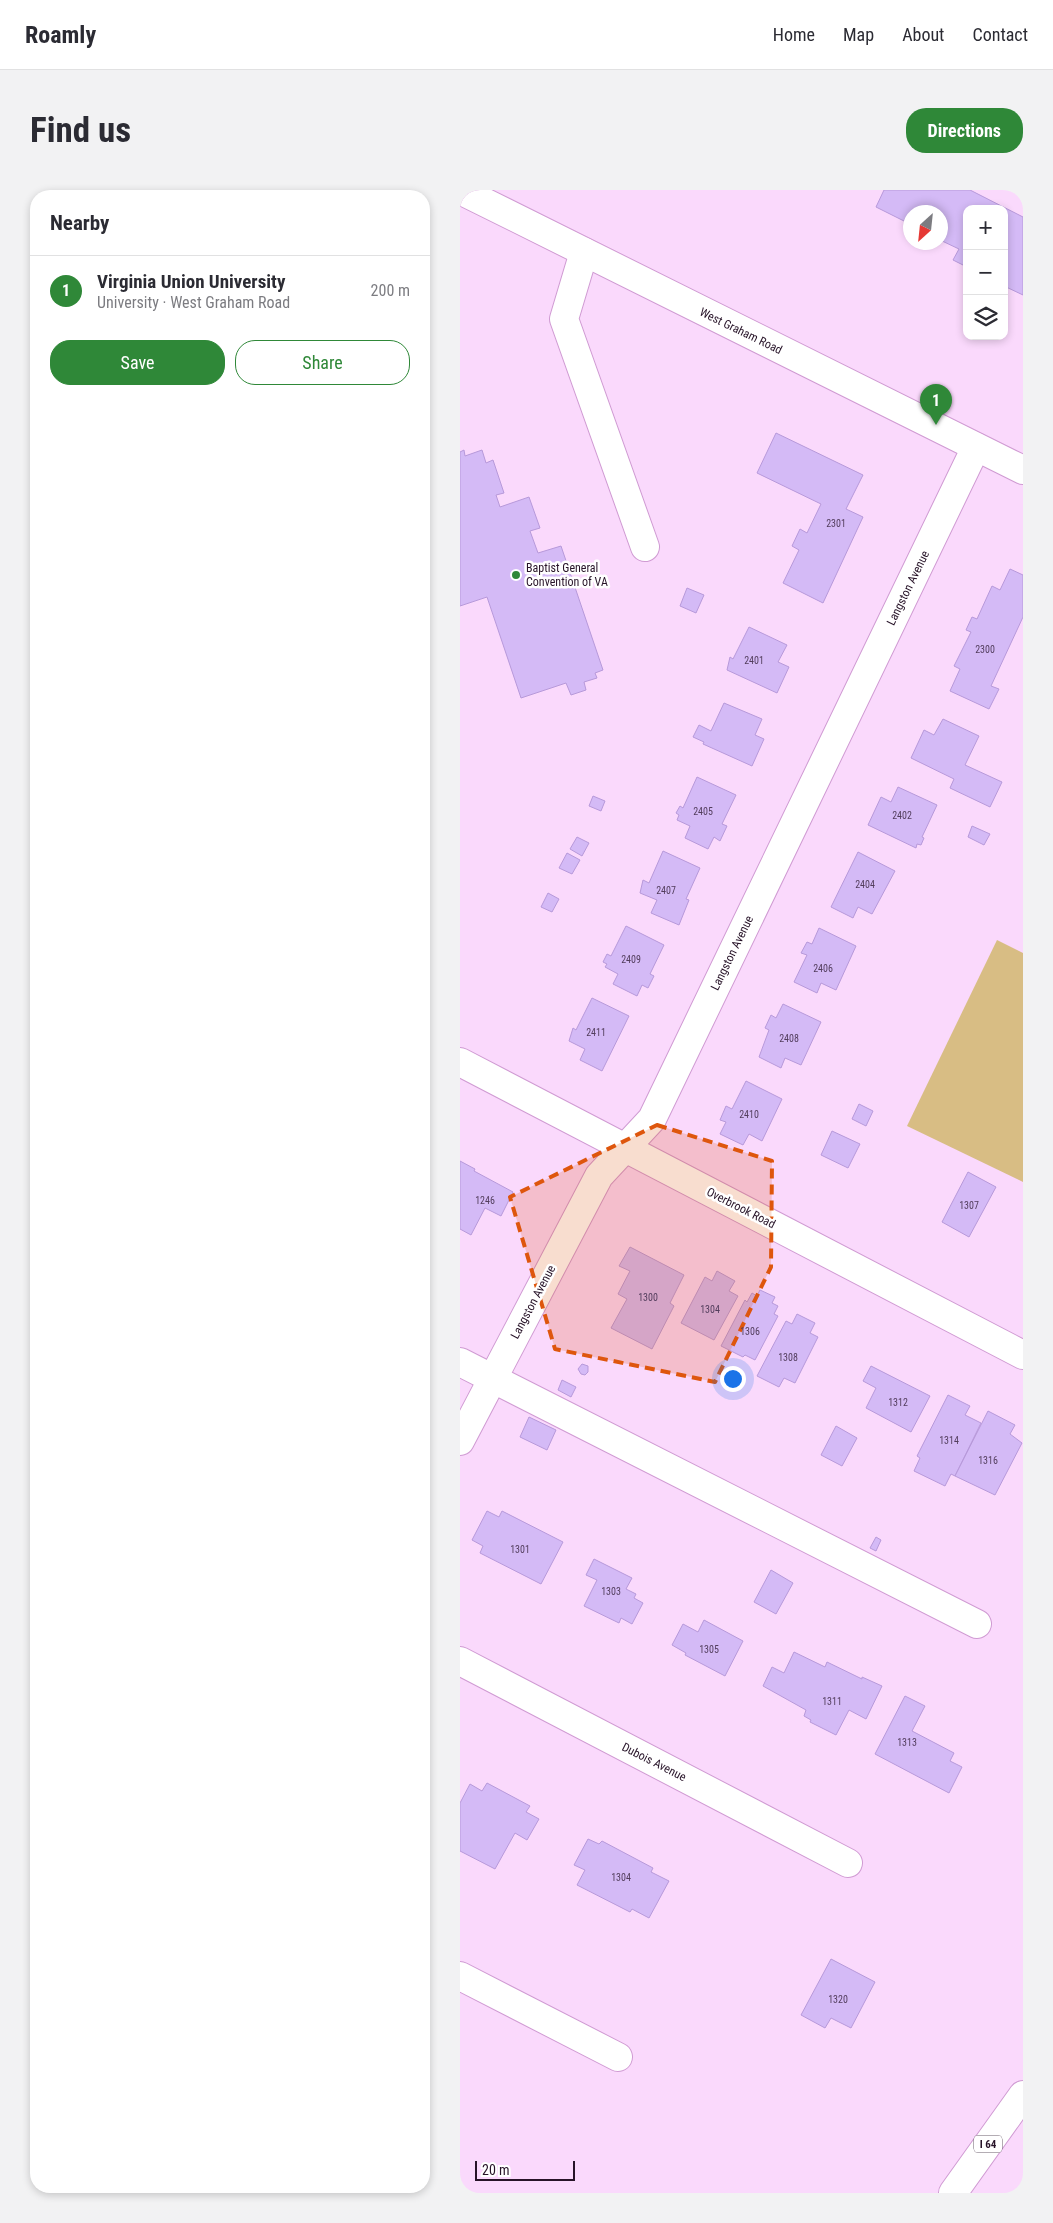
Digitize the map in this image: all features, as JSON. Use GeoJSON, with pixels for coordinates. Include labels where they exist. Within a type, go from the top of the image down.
{"type":"FeatureCollection","features":[{"type":"Feature","properties":{"kind":"main road","name":"West Graham Road"},"geometry":{"type":"LineString","coordinates":[[460,190],[1023,470]]}},
{"type":"Feature","properties":{"kind":"main road"},"geometry":{"type":"LineString","coordinates":[[584,252],[564,319],[645,547]]}},
{"type":"Feature","properties":{"kind":"main road","name":"Langston Avenue"},"geometry":{"type":"LineString","coordinates":[[460,1441],[599,1176],[652,1119],[976,447]]}},
{"type":"Feature","properties":{"kind":"main road","name":"Overbrook Road"},"geometry":{"type":"LineString","coordinates":[[460,1062],[1023,1355]]}},
{"type":"Feature","properties":{"kind":"main road"},"geometry":{"type":"LineString","coordinates":[[460,1362],[976,1624]]}},
{"type":"Feature","properties":{"kind":"main road","name":"Dubois Avenue"},"geometry":{"type":"LineString","coordinates":[[460,1661],[848,1863]]}},
{"type":"Feature","properties":{"kind":"main road"},"geometry":{"type":"LineString","coordinates":[[460,1976],[618,2057]]}},
{"type":"Feature","properties":{"kind":"main road","name":"I 64"},"geometry":{"type":"LineString","coordinates":[[953,2193],[1023,2095]]}},
{"type":"Feature","properties":{"kind":"highlighted area"},"geometry":{"type":"Polygon","coordinates":[[[657,1125],[772,1161],[771,1267],[715,1382],[555,1349],[510,1197],[657,1125]]]}},
{"type":"Feature","properties":{"kind":"shaded area"},"geometry":{"type":"Polygon","coordinates":[[[997,940],[1023,953],[1023,1182],[907,1126],[997,940]]]}},
{"type":"Feature","properties":{"kind":"building"},"geometry":{"type":"Polygon","coordinates":[[[884,190],[970,190],[999,205],[963,205],[963,265],[953,260],[959,249],[948,244],[948,205],[903,205],[903,220],[876,207],[884,190]]]}},
{"type":"Feature","properties":{"kind":"building"},"geometry":{"type":"Polygon","coordinates":[[[1008,209],[1023,217],[1023,295],[1008,288],[1008,209]]]}},
{"type":"Feature","properties":{"kind":"building"},"geometry":{"type":"Polygon","coordinates":[[[776,433],[863,475],[846,509],[863,517],[823,603],[783,583],[799,550],[792,546],[800,529],[807,533],[821,504],[757,473],[776,433]]]}},
{"type":"Feature","properties":{"kind":"building","name":"Baptist General Convention of VA"},"geometry":{"type":"Polygon","coordinates":[[[464,450],[465,456],[482,450],[486,463],[493,460],[504,493],[496,495],[500,507],[529,497],[540,528],[530,531],[538,553],[561,546],[603,670],[595,673],[597,678],[584,682],[586,690],[571,695],[566,683],[521,698],[487,597],[460,606],[460,452],[464,450]]]}},
{"type":"Feature","properties":{"kind":"building"},"geometry":{"type":"Polygon","coordinates":[[[1010,569],[1023,575],[1023,617],[991,686],[999,689],[989,709],[950,691],[960,669],[954,666],[971,632],[966,630],[972,617],[977,619],[992,586],[1000,590],[1010,569]]]}},
{"type":"Feature","properties":{"kind":"building"},"geometry":{"type":"Polygon","coordinates":[[[687,588],[704,595],[696,613],[680,606],[687,588]]]}},
{"type":"Feature","properties":{"kind":"building"},"geometry":{"type":"Polygon","coordinates":[[[749,627],[787,645],[778,662],[789,667],[777,693],[727,670],[730,657],[733,659],[749,627]]]}},
{"type":"Feature","properties":{"kind":"building"},"geometry":{"type":"Polygon","coordinates":[[[724,703],[762,719],[755,735],[764,739],[752,766],[703,744],[704,742],[693,737],[699,725],[711,731],[724,703]]]}},
{"type":"Feature","properties":{"kind":"building"},"geometry":{"type":"Polygon","coordinates":[[[943,719],[979,736],[965,765],[1002,782],[990,807],[950,788],[954,779],[911,758],[924,730],[934,735],[943,719]]]}},
{"type":"Feature","properties":{"kind":"building"},"geometry":{"type":"Polygon","coordinates":[[[697,777],[736,795],[722,824],[727,826],[720,841],[714,837],[708,849],[685,838],[690,826],[677,820],[679,815],[676,813],[680,806],[683,808],[697,777]]]}},
{"type":"Feature","properties":{"kind":"building"},"geometry":{"type":"Polygon","coordinates":[[[898,787],[937,805],[922,837],[924,838],[921,845],[917,844],[916,848],[868,825],[881,797],[891,802],[898,787]]]}},
{"type":"Feature","properties":{"kind":"building"},"geometry":{"type":"Polygon","coordinates":[[[593,796],[605,801],[601,811],[589,806],[593,796]]]}},
{"type":"Feature","properties":{"kind":"building"},"geometry":{"type":"Polygon","coordinates":[[[972,826],[990,834],[984,845],[968,837],[972,826]]]}},
{"type":"Feature","properties":{"kind":"building"},"geometry":{"type":"Polygon","coordinates":[[[577,837],[589,843],[582,856],[570,849],[577,837]]]}},
{"type":"Feature","properties":{"kind":"building"},"geometry":{"type":"Polygon","coordinates":[[[663,851],[700,868],[686,899],[689,900],[679,925],[651,913],[657,900],[640,893],[643,880],[649,883],[663,851]]]}},
{"type":"Feature","properties":{"kind":"building"},"geometry":{"type":"Polygon","coordinates":[[[858,852],[895,871],[872,914],[858,907],[853,918],[831,907],[858,852]]]}},
{"type":"Feature","properties":{"kind":"building"},"geometry":{"type":"Polygon","coordinates":[[[567,853],[580,860],[572,874],[559,868],[567,853]]]}},
{"type":"Feature","properties":{"kind":"building"},"geometry":{"type":"Polygon","coordinates":[[[548,893],[559,899],[552,912],[541,907],[548,893]]]}},
{"type":"Feature","properties":{"kind":"building"},"geometry":{"type":"Polygon","coordinates":[[[626,926],[664,945],[650,974],[654,976],[648,988],[642,985],[637,996],[613,984],[618,974],[605,967],[607,964],[603,962],[607,954],[611,956],[626,926]]]}},
{"type":"Feature","properties":{"kind":"building"},"geometry":{"type":"Polygon","coordinates":[[[819,928],[856,946],[836,990],[821,983],[817,993],[794,982],[807,955],[801,953],[807,942],[812,944],[819,928]]]}},
{"type":"Feature","properties":{"kind":"building"},"geometry":{"type":"Polygon","coordinates":[[[592,998],[629,1016],[602,1071],[580,1060],[585,1049],[569,1041],[573,1028],[576,1030],[592,998]]]}},
{"type":"Feature","properties":{"kind":"building"},"geometry":{"type":"Polygon","coordinates":[[[783,1004],[821,1022],[801,1065],[785,1058],[781,1068],[759,1057],[769,1030],[765,1028],[771,1015],[776,1018],[783,1004]]]}},
{"type":"Feature","properties":{"kind":"building"},"geometry":{"type":"Polygon","coordinates":[[[746,1081],[782,1099],[762,1141],[749,1134],[743,1145],[720,1134],[726,1122],[720,1120],[726,1106],[732,1109],[746,1081]]]}},
{"type":"Feature","properties":{"kind":"building"},"geometry":{"type":"Polygon","coordinates":[[[859,1104],[873,1111],[866,1126],[852,1119],[859,1104]]]}},
{"type":"Feature","properties":{"kind":"building"},"geometry":{"type":"Polygon","coordinates":[[[832,1131],[860,1144],[848,1168],[821,1155],[832,1131]]]}},
{"type":"Feature","properties":{"kind":"building"},"geometry":{"type":"Polygon","coordinates":[[[460,1161],[475,1169],[474,1171],[513,1192],[501,1216],[485,1208],[471,1235],[460,1229],[460,1161]]]}},
{"type":"Feature","properties":{"kind":"building"},"geometry":{"type":"Polygon","coordinates":[[[968,1172],[996,1187],[969,1237],[942,1222],[968,1172]]]}},
{"type":"Feature","properties":{"kind":"building"},"geometry":{"type":"Polygon","coordinates":[[[630,1247],[684,1275],[670,1303],[674,1306],[652,1349],[611,1328],[627,1299],[618,1294],[630,1271],[619,1266],[630,1247]]]}},
{"type":"Feature","properties":{"kind":"building"},"geometry":{"type":"Polygon","coordinates":[[[717,1271],[735,1281],[729,1291],[738,1296],[714,1340],[681,1323],[705,1277],[712,1281],[717,1271]]]}},
{"type":"Feature","properties":{"kind":"building"},"geometry":{"type":"Polygon","coordinates":[[[760,1290],[775,1297],[772,1303],[778,1306],[774,1314],[778,1316],[755,1360],[745,1355],[743,1357],[721,1346],[745,1300],[747,1302],[752,1293],[757,1296],[760,1290]]]}},
{"type":"Feature","properties":{"kind":"building"},"geometry":{"type":"Polygon","coordinates":[[[797,1314],[815,1323],[810,1333],[818,1337],[795,1383],[784,1378],[779,1387],[757,1376],[786,1321],[792,1324],[797,1314]]]}},
{"type":"Feature","properties":{"kind":"building"},"geometry":{"type":"Polygon","coordinates":[[[582,1364],[588,1366],[588,1372],[585,1375],[581,1374],[578,1369],[582,1364]]]}},
{"type":"Feature","properties":{"kind":"building"},"geometry":{"type":"Polygon","coordinates":[[[871,1366],[930,1396],[911,1432],[866,1408],[876,1388],[863,1381],[871,1366]]]}},
{"type":"Feature","properties":{"kind":"building"},"geometry":{"type":"Polygon","coordinates":[[[562,1380],[576,1387],[571,1397],[558,1390],[562,1380]]]}},
{"type":"Feature","properties":{"kind":"building"},"geometry":{"type":"Polygon","coordinates":[[[948,1395],[970,1406],[965,1415],[981,1423],[955,1476],[951,1474],[945,1486],[914,1471],[920,1458],[917,1456],[948,1395]]]}},
{"type":"Feature","properties":{"kind":"building"},"geometry":{"type":"Polygon","coordinates":[[[988,1411],[1015,1425],[1010,1434],[1022,1443],[995,1495],[955,1476],[988,1411]]]}},
{"type":"Feature","properties":{"kind":"building"},"geometry":{"type":"Polygon","coordinates":[[[529,1417],[556,1430],[547,1450],[520,1437],[529,1417]]]}},
{"type":"Feature","properties":{"kind":"building"},"geometry":{"type":"Polygon","coordinates":[[[836,1426],[857,1438],[842,1466],[821,1455],[836,1426]]]}},
{"type":"Feature","properties":{"kind":"building"},"geometry":{"type":"Polygon","coordinates":[[[487,1511],[499,1517],[502,1511],[563,1542],[541,1584],[480,1553],[483,1546],[472,1540],[487,1511]]]}},
{"type":"Feature","properties":{"kind":"building"},"geometry":{"type":"Polygon","coordinates":[[[876,1537],[881,1540],[876,1551],[870,1548],[876,1537]]]}},
{"type":"Feature","properties":{"kind":"building"},"geometry":{"type":"Polygon","coordinates":[[[594,1559],[632,1578],[626,1589],[636,1594],[634,1598],[643,1603],[632,1624],[621,1618],[619,1623],[584,1606],[597,1580],[586,1575],[594,1559]]]}},
{"type":"Feature","properties":{"kind":"building"},"geometry":{"type":"Polygon","coordinates":[[[771,1570],[793,1583],[776,1614],[754,1602],[771,1570]]]}},
{"type":"Feature","properties":{"kind":"building"},"geometry":{"type":"Polygon","coordinates":[[[704,1620],[743,1641],[725,1676],[685,1655],[686,1653],[672,1645],[683,1624],[698,1632],[704,1620]]]}},
{"type":"Feature","properties":{"kind":"building"},"geometry":{"type":"Polygon","coordinates":[[[794,1652],[825,1667],[827,1662],[862,1679],[862,1677],[882,1686],[866,1719],[849,1710],[836,1735],[810,1722],[811,1720],[804,1716],[806,1710],[763,1686],[772,1667],[784,1673],[794,1652]]]}},
{"type":"Feature","properties":{"kind":"building"},"geometry":{"type":"Polygon","coordinates":[[[905,1696],[925,1706],[912,1731],[954,1753],[950,1761],[962,1767],[949,1793],[875,1754],[905,1696]]]}},
{"type":"Feature","properties":{"kind":"building"},"geometry":{"type":"Polygon","coordinates":[[[487,1783],[530,1806],[526,1812],[539,1819],[527,1840],[515,1833],[495,1869],[460,1851],[460,1803],[470,1784],[482,1791],[487,1783]]]}},
{"type":"Feature","properties":{"kind":"building"},"geometry":{"type":"Polygon","coordinates":[[[588,1839],[599,1844],[602,1841],[653,1868],[651,1872],[669,1881],[649,1918],[632,1909],[630,1912],[577,1885],[585,1870],[574,1865],[588,1839]]]}},
{"type":"Feature","properties":{"kind":"building"},"geometry":{"type":"Polygon","coordinates":[[[831,1959],[875,1982],[851,2028],[831,2018],[825,2028],[801,2015],[831,1959]]]}},
{"type":"Feature","properties":{"kind":"place","name":"Virginia Union University"},"geometry":{"type":"Point","coordinates":[936,425]}},
{"type":"Feature","properties":{"kind":"place","name":"Baptist General Convention of VA"},"geometry":{"type":"Point","coordinates":[516,575]}}]}
